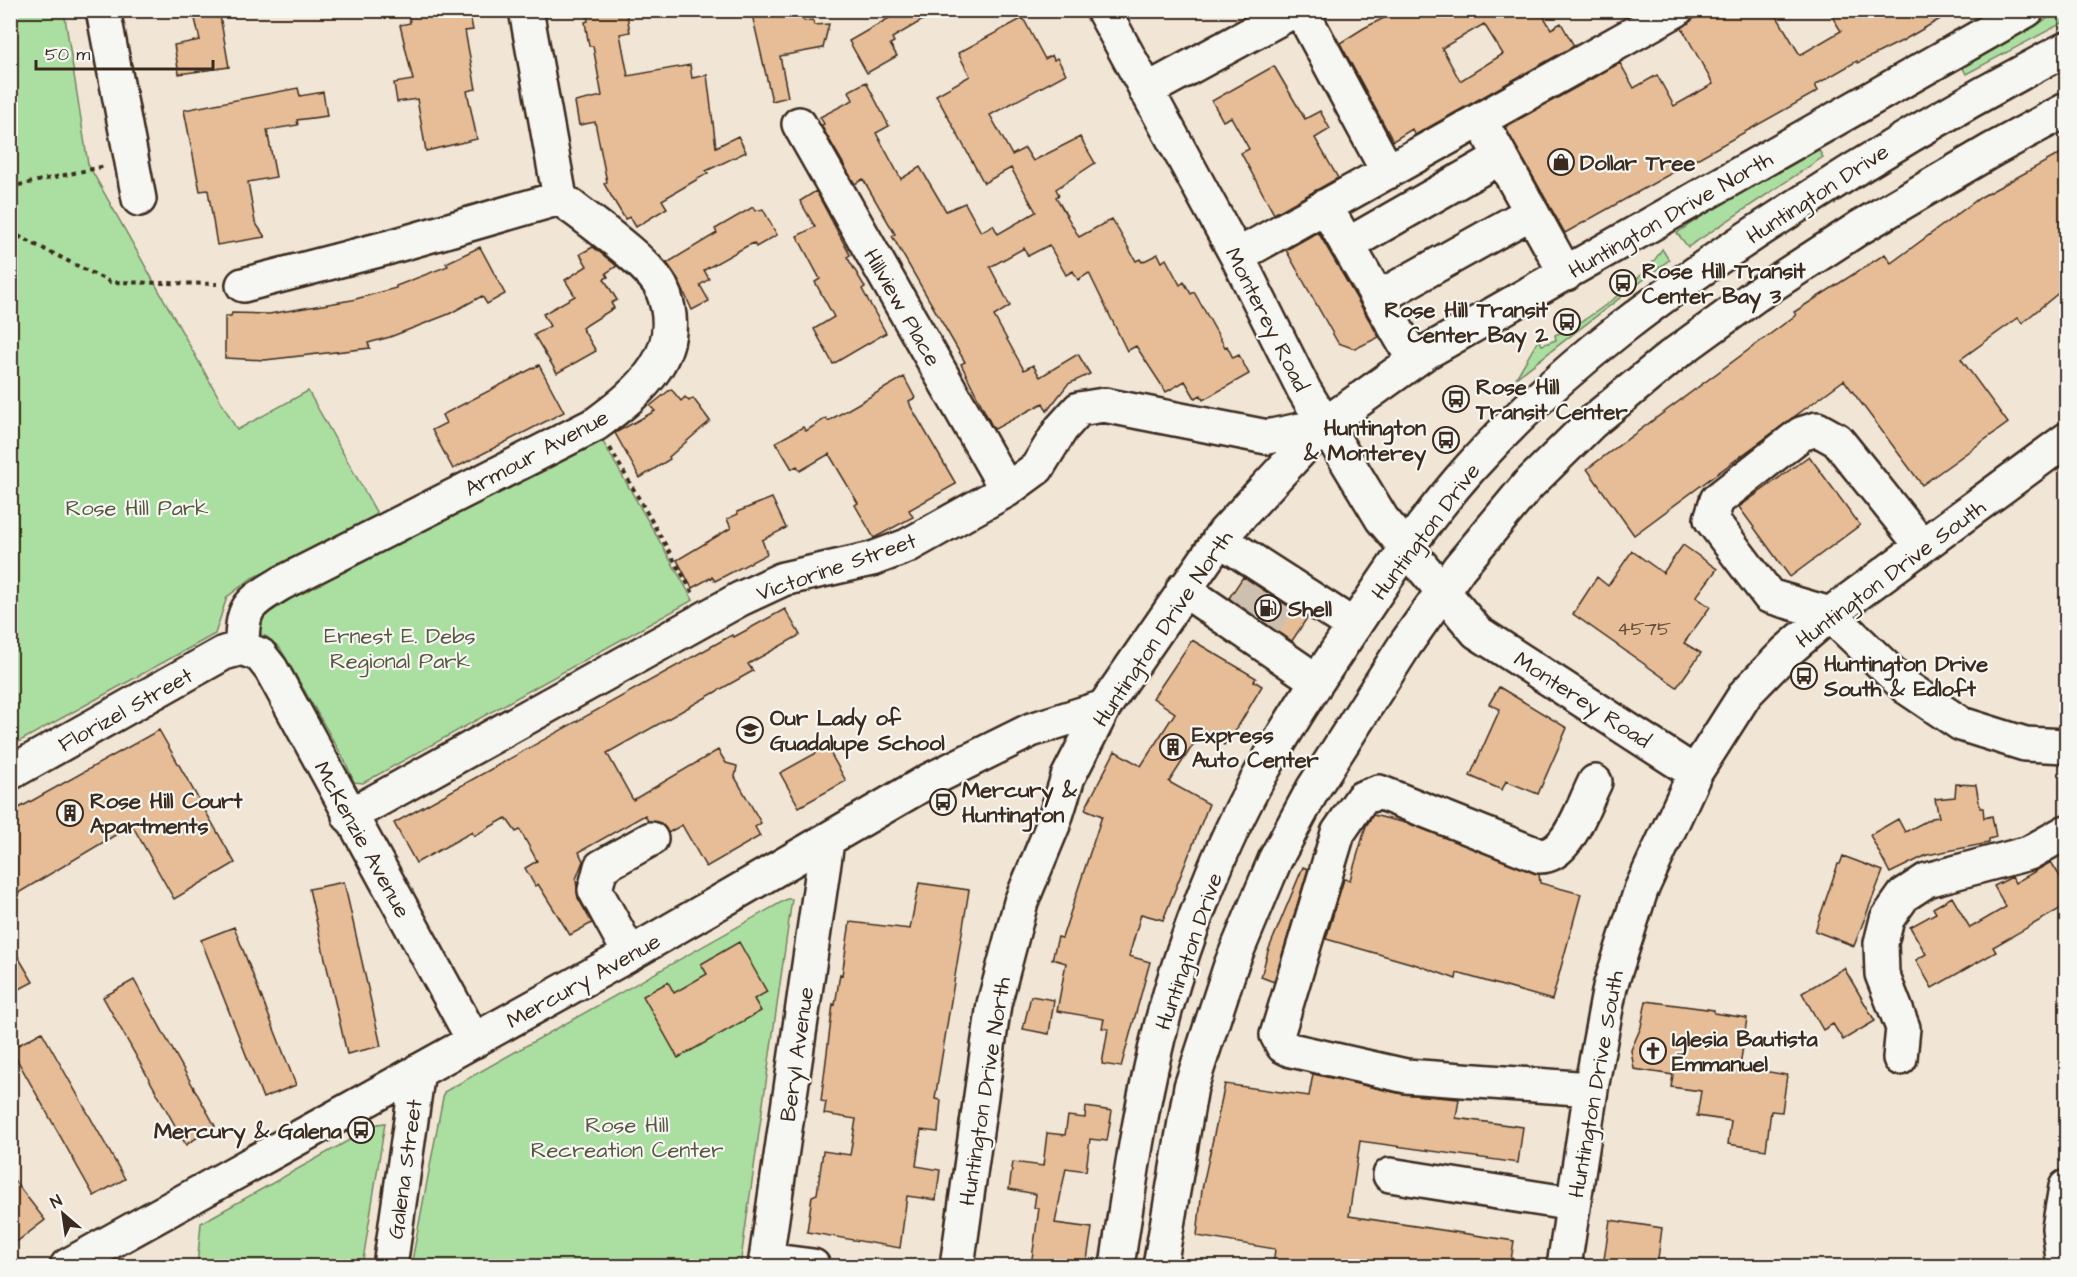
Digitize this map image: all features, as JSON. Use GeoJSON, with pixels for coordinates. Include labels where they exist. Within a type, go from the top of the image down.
{"type":"FeatureCollection","features":[{"type":"Feature","properties":{"kind":"street"},"geometry":{"type":"LineString","coordinates":[[104,10],[138,199]]}},
{"type":"Feature","properties":{"kind":"street"},"geometry":{"type":"LineString","coordinates":[[243,285],[390,247],[560,198],[526,10]]}},
{"type":"Feature","properties":{"kind":"street","name":"Monterey Road"},"geometry":{"type":"LineString","coordinates":[[1103,10],[1237,256],[1324,425],[1372,504],[1405,548],[1477,632],[1695,773]]}},
{"type":"Feature","properties":{"kind":"street"},"geometry":{"type":"LineString","coordinates":[[1237,256],[1676,10]]}},
{"type":"Feature","properties":{"kind":"street","name":"Huntington Drive North"},"geometry":{"type":"LineString","coordinates":[[957,1266],[994,1004],[1018,913],[1053,825],[1068,777],[1104,707],[1219,539],[1324,425],[1414,360],[2027,10]]}},
{"type":"Feature","properties":{"kind":"street"},"geometry":{"type":"LineString","coordinates":[[1146,91],[1290,12],[1388,172]]}},
{"type":"Feature","properties":{"kind":"street","name":"Huntington Drive"},"geometry":{"type":"LineString","coordinates":[[1117,1266],[1148,1075],[1167,1006],[1214,872],[1256,781],[1317,681],[1405,548],[1469,469],[1534,401],[1600,343],[1703,266],[1890,145],[1992,87],[2067,50]]}},
{"type":"Feature","properties":{"kind":"street","name":"Huntington Drive"},"geometry":{"type":"LineString","coordinates":[[1160,1266],[1191,1087],[1231,965],[1275,861],[1313,789],[1441,591],[1528,485],[1592,422],[1672,356],[1756,295],[1859,228],[1992,150],[2067,110]]}},
{"type":"Feature","properties":{"kind":"street"},"geometry":{"type":"LineString","coordinates":[[1480,120],[1566,274]]}},
{"type":"Feature","properties":{"kind":"street","name":"Hillview Place"},"geometry":{"type":"LineString","coordinates":[[799,124],[1006,490]]}},
{"type":"Feature","properties":{"kind":"street"},"geometry":{"type":"LineString","coordinates":[[1347,245],[1501,157]]}},
{"type":"Feature","properties":{"kind":"street","name":"Armour Avenue"},"geometry":{"type":"LineString","coordinates":[[242,648],[242,622],[251,602],[282,583],[596,424],[629,400],[657,371],[670,329],[662,288],[633,255],[560,198]]}},
{"type":"Feature","properties":{"kind":"street"},"geometry":{"type":"LineString","coordinates":[[1325,206],[1414,360]]}},
{"type":"Feature","properties":{"kind":"street"},"geometry":{"type":"LineString","coordinates":[[1378,298],[1532,212]]}},
{"type":"Feature","properties":{"kind":"street","name":"Victorine Street"},"geometry":{"type":"LineString","coordinates":[[349,816],[707,618],[783,579],[872,559],[907,546],[1006,490],[1037,468],[1061,429],[1079,409],[1104,405],[1267,437],[1324,425]]}},
{"type":"Feature","properties":{"kind":"street"},"geometry":{"type":"LineString","coordinates":[[1922,546],[1837,440],[1816,429],[1800,434],[1717,500],[1711,519],[1769,596],[1830,614],[1906,687],[1961,724],[2025,744],[2067,746]]}},
{"type":"Feature","properties":{"kind":"street","name":"Huntington Drive South"},"geometry":{"type":"LineString","coordinates":[[1564,1266],[1591,1089],[1610,987],[1641,890],[1695,773],[1746,693],[1786,652],[1830,614],[2067,440]]}},
{"type":"Feature","properties":{"kind":"street"},"geometry":{"type":"LineString","coordinates":[[1219,539],[1277,584],[1354,626]]}},
{"type":"Feature","properties":{"kind":"street"},"geometry":{"type":"LineString","coordinates":[[1183,589],[1248,628],[1317,681]]}},
{"type":"Feature","properties":{"kind":"street","name":"Florizel Street"},"geometry":{"type":"LineString","coordinates":[[10,773],[224,653],[242,648]]}},
{"type":"Feature","properties":{"kind":"street","name":"McKenzie Avenue"},"geometry":{"type":"LineString","coordinates":[[242,648],[260,655],[271,669],[349,816],[474,1041]]}},
{"type":"Feature","properties":{"kind":"street","name":"Mercury Avenue"},"geometry":{"type":"LineString","coordinates":[[67,1266],[630,954],[827,842],[930,780],[1031,730],[1104,707]]}},
{"type":"Feature","properties":{"kind":"street"},"geometry":{"type":"LineString","coordinates":[[1591,1089],[1406,1076],[1291,1050],[1283,1046],[1277,1035],[1338,832],[1362,798],[1379,792],[1540,856],[1551,856],[1563,847],[1595,782]]}},
{"type":"Feature","properties":{"kind":"street"},"geometry":{"type":"LineString","coordinates":[[1900,1058],[1903,1028],[1882,974],[1881,943],[1887,919],[1898,903],[1904,895],[1927,880],[2029,853],[2067,832]]}},
{"type":"Feature","properties":{"kind":"street"},"geometry":{"type":"LineString","coordinates":[[630,954],[595,890],[601,867],[651,839]]}},
{"type":"Feature","properties":{"kind":"street","name":"Beryl Avenue"},"geometry":{"type":"LineString","coordinates":[[765,1263],[827,842]]}},
{"type":"Feature","properties":{"kind":"street","name":"Galena Street"},"geometry":{"type":"LineString","coordinates":[[390,1266],[418,1071]]}},
{"type":"Feature","properties":{"kind":"street"},"geometry":{"type":"LineString","coordinates":[[1390,1175],[1574,1204]]}},
{"type":"Feature","properties":{"kind":"street"},"geometry":{"type":"LineString","coordinates":[[2064,1266],[2059,1228],[2067,1187]]}},
{"type":"Feature","properties":{"kind":"street"},"geometry":{"type":"LineString","coordinates":[[765,1263],[813,1266]]}},
{"type":"Feature","properties":{"kind":"path"},"geometry":{"type":"LineString","coordinates":[[10,187],[132,160]]}},
{"type":"Feature","properties":{"kind":"path"},"geometry":{"type":"LineString","coordinates":[[10,232],[110,282],[195,283]]}},
{"type":"Feature","properties":{"kind":"path"},"geometry":{"type":"LineString","coordinates":[[596,424],[707,618]]}},
{"type":"Feature","properties":{"kind":"green space","name":"Rose Hill Park"},"geometry":{"type":"Polygon","coordinates":[[[10,11],[64,11],[88,164],[237,430],[308,391],[379,517],[252,578],[227,597],[215,634],[11,746],[10,11]]]}},
{"type":"Feature","properties":{"kind":"green space"},"geometry":{"type":"Polygon","coordinates":[[[2061,11],[2066,11],[2066,21],[1966,74],[1962,66],[2061,11]]]}},
{"type":"Feature","properties":{"kind":"green space"},"geometry":{"type":"Polygon","coordinates":[[[1817,147],[1823,157],[1688,247],[1677,233],[1724,201],[1817,147]]]}},
{"type":"Feature","properties":{"kind":"green space"},"geometry":{"type":"Polygon","coordinates":[[[1662,249],[1669,260],[1516,378],[1537,342],[1540,341],[1542,345],[1556,340],[1555,335],[1582,321],[1614,299],[1654,261],[1662,249]]]}},
{"type":"Feature","properties":{"kind":"green space","name":"Ernest E. Debs Regional Park"},"geometry":{"type":"Polygon","coordinates":[[[598,433],[693,600],[363,783],[354,782],[345,761],[280,648],[267,637],[253,632],[251,616],[598,433]]]}},
{"type":"Feature","properties":{"kind":"green space","name":"Rose Hill Recreation Center"},"geometry":{"type":"Polygon","coordinates":[[[787,899],[792,899],[740,1266],[411,1266],[444,1092],[787,899]]]}},
{"type":"Feature","properties":{"kind":"green space"},"geometry":{"type":"Polygon","coordinates":[[[385,1123],[362,1266],[197,1266],[201,1223],[378,1124],[385,1123]]]}},
{"type":"Feature","properties":{"kind":"building"},"geometry":{"type":"Polygon","coordinates":[[[193,10],[219,10],[229,67],[179,74],[174,45],[200,40],[193,10]]]}},
{"type":"Feature","properties":{"kind":"building"},"geometry":{"type":"Polygon","coordinates":[[[408,10],[469,10],[473,30],[465,31],[476,89],[467,91],[477,139],[426,151],[417,99],[397,102],[394,83],[413,80],[400,25],[410,23],[408,10]]]}},
{"type":"Feature","properties":{"kind":"building"},"geometry":{"type":"Polygon","coordinates":[[[586,10],[626,10],[630,32],[620,34],[628,76],[690,65],[692,78],[707,75],[716,147],[738,136],[746,152],[706,171],[708,173],[662,200],[667,208],[636,227],[630,217],[625,219],[604,184],[607,182],[595,122],[579,125],[575,102],[602,96],[593,46],[589,46],[585,22],[588,21],[586,10]]]}},
{"type":"Feature","properties":{"kind":"building"},"geometry":{"type":"Polygon","coordinates":[[[751,10],[799,10],[804,21],[813,20],[814,25],[829,24],[823,48],[780,56],[788,97],[772,101],[751,10]]]}},
{"type":"Feature","properties":{"kind":"building"},"geometry":{"type":"Polygon","coordinates":[[[903,10],[940,10],[892,38],[894,42],[890,44],[897,56],[867,73],[849,41],[903,10]]]}},
{"type":"Feature","properties":{"kind":"building"},"geometry":{"type":"Polygon","coordinates":[[[1400,10],[1540,10],[1551,29],[1561,23],[1574,46],[1415,135],[1412,129],[1393,141],[1340,43],[1400,10]],[[1484,24],[1442,48],[1460,81],[1503,54],[1484,24]]]}},
{"type":"Feature","properties":{"kind":"building"},"geometry":{"type":"Polygon","coordinates":[[[1705,10],[1773,10],[1800,55],[1841,31],[1828,10],[1956,10],[1902,41],[1858,63],[1857,61],[1815,85],[1818,91],[1565,233],[1505,127],[1620,63],[1634,88],[1657,75],[1674,106],[1713,84],[1682,28],[1705,10]]]}},
{"type":"Feature","properties":{"kind":"building"},"geometry":{"type":"Polygon","coordinates":[[[1023,18],[1045,59],[1052,55],[1054,60],[1057,58],[1066,74],[990,115],[1012,155],[1025,148],[1033,161],[1080,137],[1095,163],[1056,189],[1059,195],[1056,197],[1079,237],[1112,219],[1136,261],[1140,259],[1142,262],[1158,254],[1162,262],[1166,259],[1180,285],[1184,282],[1191,294],[1194,292],[1225,347],[1227,346],[1233,358],[1239,355],[1249,374],[1203,400],[1201,395],[1195,398],[1185,381],[1166,392],[1136,346],[1127,351],[1089,273],[1078,280],[1073,271],[1066,275],[1049,245],[1028,256],[1024,248],[990,267],[1010,306],[994,316],[1024,370],[1033,365],[1040,377],[1078,354],[1090,374],[1068,384],[1047,411],[1043,403],[993,428],[961,364],[965,362],[892,236],[895,234],[863,179],[855,184],[821,125],[824,124],[820,117],[853,100],[849,91],[866,82],[889,126],[876,133],[901,179],[920,167],[946,211],[965,203],[981,232],[993,225],[998,234],[1036,212],[1011,168],[984,183],[936,95],[970,76],[958,53],[1023,18]]]}},
{"type":"Feature","properties":{"kind":"building"},"geometry":{"type":"Polygon","coordinates":[[[1274,66],[1305,119],[1320,111],[1330,129],[1315,138],[1338,178],[1274,214],[1241,153],[1249,149],[1231,117],[1223,121],[1212,101],[1274,66]]]}},
{"type":"Feature","properties":{"kind":"building"},"geometry":{"type":"Polygon","coordinates":[[[298,88],[300,96],[323,92],[327,116],[297,120],[298,125],[267,130],[276,177],[248,182],[255,222],[265,237],[217,245],[208,190],[200,191],[184,110],[298,88]]]}},
{"type":"Feature","properties":{"kind":"building"},"geometry":{"type":"Polygon","coordinates":[[[2067,150],[2067,286],[2022,323],[2018,318],[1961,359],[2008,423],[1922,485],[1844,380],[1634,535],[1587,469],[1796,315],[1794,312],[1885,254],[1891,263],[1981,197],[2067,150]]]}},
{"type":"Feature","properties":{"kind":"building"},"geometry":{"type":"Polygon","coordinates":[[[816,191],[850,255],[847,257],[865,287],[862,289],[886,333],[833,364],[814,329],[834,317],[815,282],[820,279],[797,236],[815,227],[800,201],[816,191]]]}},
{"type":"Feature","properties":{"kind":"building"},"geometry":{"type":"Polygon","coordinates":[[[753,207],[755,211],[763,209],[777,235],[756,247],[754,243],[747,246],[704,270],[709,279],[700,285],[709,301],[692,310],[678,279],[667,263],[717,233],[715,229],[753,207]]]}},
{"type":"Feature","properties":{"kind":"building"},"geometry":{"type":"Polygon","coordinates":[[[1318,232],[1379,337],[1355,349],[1338,343],[1286,250],[1318,232]]]}},
{"type":"Feature","properties":{"kind":"building"},"geometry":{"type":"Polygon","coordinates":[[[480,247],[505,294],[487,304],[482,296],[449,314],[368,343],[370,348],[265,360],[225,358],[225,316],[231,316],[232,313],[269,314],[352,300],[396,288],[396,286],[448,266],[446,263],[480,247]]]}},
{"type":"Feature","properties":{"kind":"building"},"geometry":{"type":"Polygon","coordinates":[[[593,247],[617,266],[606,273],[608,277],[604,279],[617,300],[611,303],[614,308],[582,328],[596,351],[557,373],[534,335],[550,326],[543,314],[575,296],[565,280],[587,266],[580,254],[593,247]]]}},
{"type":"Feature","properties":{"kind":"building"},"geometry":{"type":"Polygon","coordinates":[[[539,365],[564,412],[453,469],[432,430],[446,423],[442,415],[539,365]]]}},
{"type":"Feature","properties":{"kind":"building"},"geometry":{"type":"Polygon","coordinates":[[[904,377],[915,398],[909,401],[911,407],[956,484],[909,510],[913,517],[874,538],[855,505],[858,503],[829,454],[800,471],[797,466],[792,469],[776,442],[803,427],[806,431],[826,418],[828,421],[904,377]]]}},
{"type":"Feature","properties":{"kind":"building"},"geometry":{"type":"Polygon","coordinates":[[[671,389],[681,401],[685,397],[689,401],[693,398],[710,421],[669,457],[670,459],[640,478],[615,433],[655,411],[650,406],[671,389]]]}},
{"type":"Feature","properties":{"kind":"building"},"geometry":{"type":"Polygon","coordinates":[[[1809,456],[1860,525],[1790,577],[1739,507],[1809,456]]]}},
{"type":"Feature","properties":{"kind":"building"},"geometry":{"type":"Polygon","coordinates":[[[772,498],[786,528],[762,540],[767,554],[715,581],[712,577],[692,588],[677,560],[731,528],[727,519],[738,514],[737,512],[772,498]]]}},
{"type":"Feature","properties":{"kind":"building"},"geometry":{"type":"Polygon","coordinates":[[[1683,545],[1717,569],[1696,597],[1710,607],[1684,643],[1701,653],[1677,687],[1573,614],[1597,577],[1608,586],[1632,551],[1663,573],[1683,545]]]}},
{"type":"Feature","properties":{"kind":"building"},"geometry":{"type":"Polygon","coordinates":[[[1243,577],[1307,618],[1292,641],[1229,598],[1243,577]]]}},
{"type":"Feature","properties":{"kind":"building"},"geometry":{"type":"Polygon","coordinates":[[[785,609],[800,635],[748,664],[753,671],[607,753],[633,800],[718,750],[726,763],[737,766],[735,777],[761,823],[755,827],[760,836],[706,867],[682,825],[668,833],[661,823],[648,821],[645,815],[579,852],[583,861],[576,879],[578,898],[592,923],[570,935],[538,884],[535,886],[525,868],[537,861],[520,830],[516,832],[506,818],[474,836],[472,832],[416,863],[394,823],[732,635],[734,637],[785,609]]]}},
{"type":"Feature","properties":{"kind":"building"},"geometry":{"type":"Polygon","coordinates":[[[1192,640],[1256,678],[1254,681],[1262,686],[1229,742],[1227,740],[1224,745],[1202,731],[1169,782],[1209,804],[1163,920],[1141,914],[1129,956],[1150,962],[1121,1067],[1102,1064],[1108,1029],[1102,1028],[1104,1019],[1057,1011],[1066,963],[1052,959],[1058,937],[1062,938],[1102,816],[1085,809],[1115,751],[1141,766],[1175,713],[1153,698],[1192,640]]]}},
{"type":"Feature","properties":{"kind":"building"},"geometry":{"type":"Polygon","coordinates":[[[1499,687],[1567,728],[1538,794],[1506,781],[1502,790],[1470,776],[1500,709],[1489,704],[1499,687]]]}},
{"type":"Feature","properties":{"kind":"building","name":"Rose Hill Court Apartments"},"geometry":{"type":"Polygon","coordinates":[[[159,730],[235,863],[174,899],[132,825],[10,898],[10,813],[159,730]]]}},
{"type":"Feature","properties":{"kind":"building"},"geometry":{"type":"Polygon","coordinates":[[[827,747],[846,781],[799,807],[780,773],[827,747]]]}},
{"type":"Feature","properties":{"kind":"building"},"geometry":{"type":"Polygon","coordinates":[[[1956,784],[1976,785],[1980,808],[1983,808],[1984,818],[1992,816],[1996,837],[1989,839],[1989,843],[1927,855],[1890,873],[1870,835],[1898,819],[1905,832],[1932,818],[1939,817],[1935,799],[1955,797],[1956,784]]]}},
{"type":"Feature","properties":{"kind":"building"},"geometry":{"type":"Polygon","coordinates":[[[1373,815],[1410,824],[1539,874],[1540,883],[1581,894],[1552,1000],[1457,973],[1456,979],[1417,965],[1326,939],[1344,879],[1350,880],[1366,826],[1373,815]]]}},
{"type":"Feature","properties":{"kind":"building"},"geometry":{"type":"Polygon","coordinates":[[[1843,856],[1883,871],[1854,946],[1815,931],[1838,864],[1843,856]]]}},
{"type":"Feature","properties":{"kind":"building"},"geometry":{"type":"Polygon","coordinates":[[[2051,862],[2061,878],[2067,875],[2067,905],[1993,947],[1996,952],[1932,988],[1916,960],[1926,954],[1910,927],[1936,913],[1933,908],[1952,897],[1970,928],[2006,907],[1994,886],[2012,877],[2015,883],[2051,862]]]}},
{"type":"Feature","properties":{"kind":"building"},"geometry":{"type":"Polygon","coordinates":[[[1303,867],[1308,869],[1274,982],[1261,977],[1268,951],[1303,867]]]}},
{"type":"Feature","properties":{"kind":"building"},"geometry":{"type":"Polygon","coordinates":[[[344,882],[381,1046],[347,1054],[309,889],[344,882]]]}},
{"type":"Feature","properties":{"kind":"building"},"geometry":{"type":"Polygon","coordinates":[[[919,883],[969,890],[935,1099],[941,1100],[938,1132],[921,1130],[916,1166],[940,1170],[936,1200],[907,1196],[900,1248],[807,1232],[812,1196],[817,1194],[823,1151],[850,1155],[856,1119],[824,1114],[826,1102],[821,1101],[833,1004],[835,1005],[840,974],[842,975],[850,922],[910,929],[919,883]]]}},
{"type":"Feature","properties":{"kind":"building"},"geometry":{"type":"Polygon","coordinates":[[[234,927],[296,1085],[263,1098],[201,940],[234,927]]]}},
{"type":"Feature","properties":{"kind":"building","name":"Rose Hill Recreation Center"},"geometry":{"type":"Polygon","coordinates":[[[739,942],[767,992],[754,999],[761,1011],[678,1058],[643,996],[668,982],[674,993],[707,974],[701,964],[739,942]]]}},
{"type":"Feature","properties":{"kind":"building"},"geometry":{"type":"Polygon","coordinates":[[[10,943],[33,982],[10,994],[10,943]]]}},
{"type":"Feature","properties":{"kind":"building"},"geometry":{"type":"Polygon","coordinates":[[[1844,968],[1875,1021],[1843,1040],[1833,1024],[1823,1030],[1802,993],[1844,968]]]}},
{"type":"Feature","properties":{"kind":"building"},"geometry":{"type":"Polygon","coordinates":[[[134,980],[215,1126],[186,1145],[103,997],[134,980]]]}},
{"type":"Feature","properties":{"kind":"building"},"geometry":{"type":"Polygon","coordinates":[[[1031,996],[1054,1000],[1049,1034],[1023,1029],[1031,996]]]}},
{"type":"Feature","properties":{"kind":"building"},"geometry":{"type":"Polygon","coordinates":[[[1646,1001],[1714,1010],[1714,1013],[1747,1018],[1740,1067],[1787,1075],[1782,1112],[1771,1111],[1766,1150],[1728,1144],[1731,1121],[1697,1116],[1701,1091],[1671,1087],[1673,1075],[1634,1069],[1631,1050],[1641,1027],[1646,1001]]]}},
{"type":"Feature","properties":{"kind":"building"},"geometry":{"type":"Polygon","coordinates":[[[42,1032],[125,1179],[94,1196],[11,1049],[42,1032]]]}},
{"type":"Feature","properties":{"kind":"building"},"geometry":{"type":"Polygon","coordinates":[[[1313,1074],[1402,1094],[1459,1099],[1456,1118],[1523,1127],[1518,1163],[1360,1141],[1349,1216],[1514,1241],[1510,1266],[1273,1266],[1275,1249],[1197,1236],[1202,1189],[1225,1084],[1309,1096],[1313,1074]]]}},
{"type":"Feature","properties":{"kind":"building"},"geometry":{"type":"Polygon","coordinates":[[[1086,1107],[1112,1111],[1107,1141],[1090,1139],[1086,1171],[1066,1168],[1055,1223],[1092,1228],[1086,1266],[1031,1266],[1039,1208],[1034,1208],[1036,1194],[1009,1189],[1013,1162],[1043,1166],[1047,1133],[1065,1135],[1068,1116],[1085,1118],[1086,1107]]]}},
{"type":"Feature","properties":{"kind":"building"},"geometry":{"type":"Polygon","coordinates":[[[10,1175],[45,1220],[10,1247],[10,1175]]]}},
{"type":"Feature","properties":{"kind":"building"},"geometry":{"type":"Polygon","coordinates":[[[1610,1220],[1662,1228],[1657,1266],[1603,1266],[1610,1220]]]}},
{"type":"Feature","properties":{"kind":"tunnel"},"geometry":{"type":"LineString","coordinates":[[1240,615],[1262,583]]}},
{"type":"Feature","properties":{"kind":"tunnel"},"geometry":{"type":"LineString","coordinates":[[1261,629],[1283,596]]}},
{"type":"Feature","properties":{"kind":"place","name":"Dollar Tree"},"geometry":{"type":"Point","coordinates":[1561,162]}},
{"type":"Feature","properties":{"kind":"place","name":"Rose Hill Transit Center Bay 3"},"geometry":{"type":"Point","coordinates":[1623,283]}},
{"type":"Feature","properties":{"kind":"place","name":"Rose Hill Transit Center Bay 2"},"geometry":{"type":"Point","coordinates":[1567,322]}},
{"type":"Feature","properties":{"kind":"place","name":"Rose Hill Transit Center"},"geometry":{"type":"Point","coordinates":[1456,399]}},
{"type":"Feature","properties":{"kind":"place","name":"Huntington & Monterey"},"geometry":{"type":"Point","coordinates":[1446,440]}},
{"type":"Feature","properties":{"kind":"place","name":"Shell"},"geometry":{"type":"Point","coordinates":[1268,608]}},
{"type":"Feature","properties":{"kind":"place","name":"Huntington Drive South & Edloft"},"geometry":{"type":"Point","coordinates":[1804,676]}},
{"type":"Feature","properties":{"kind":"place","name":"Our Lady of Guadalupe School"},"geometry":{"type":"Point","coordinates":[750,730]}},
{"type":"Feature","properties":{"kind":"place","name":"Express Auto Center"},"geometry":{"type":"Point","coordinates":[1173,747]}},
{"type":"Feature","properties":{"kind":"place","name":"Mercury & Huntington"},"geometry":{"type":"Point","coordinates":[943,802]}},
{"type":"Feature","properties":{"kind":"place","name":"Rose Hill Court Apartments"},"geometry":{"type":"Point","coordinates":[70,813]}},
{"type":"Feature","properties":{"kind":"place","name":"Iglesia Bautista Emmanuel"},"geometry":{"type":"Point","coordinates":[1653,1051]}},
{"type":"Feature","properties":{"kind":"place","name":"Mercury & Galena"},"geometry":{"type":"Point","coordinates":[361,1130]}}]}
